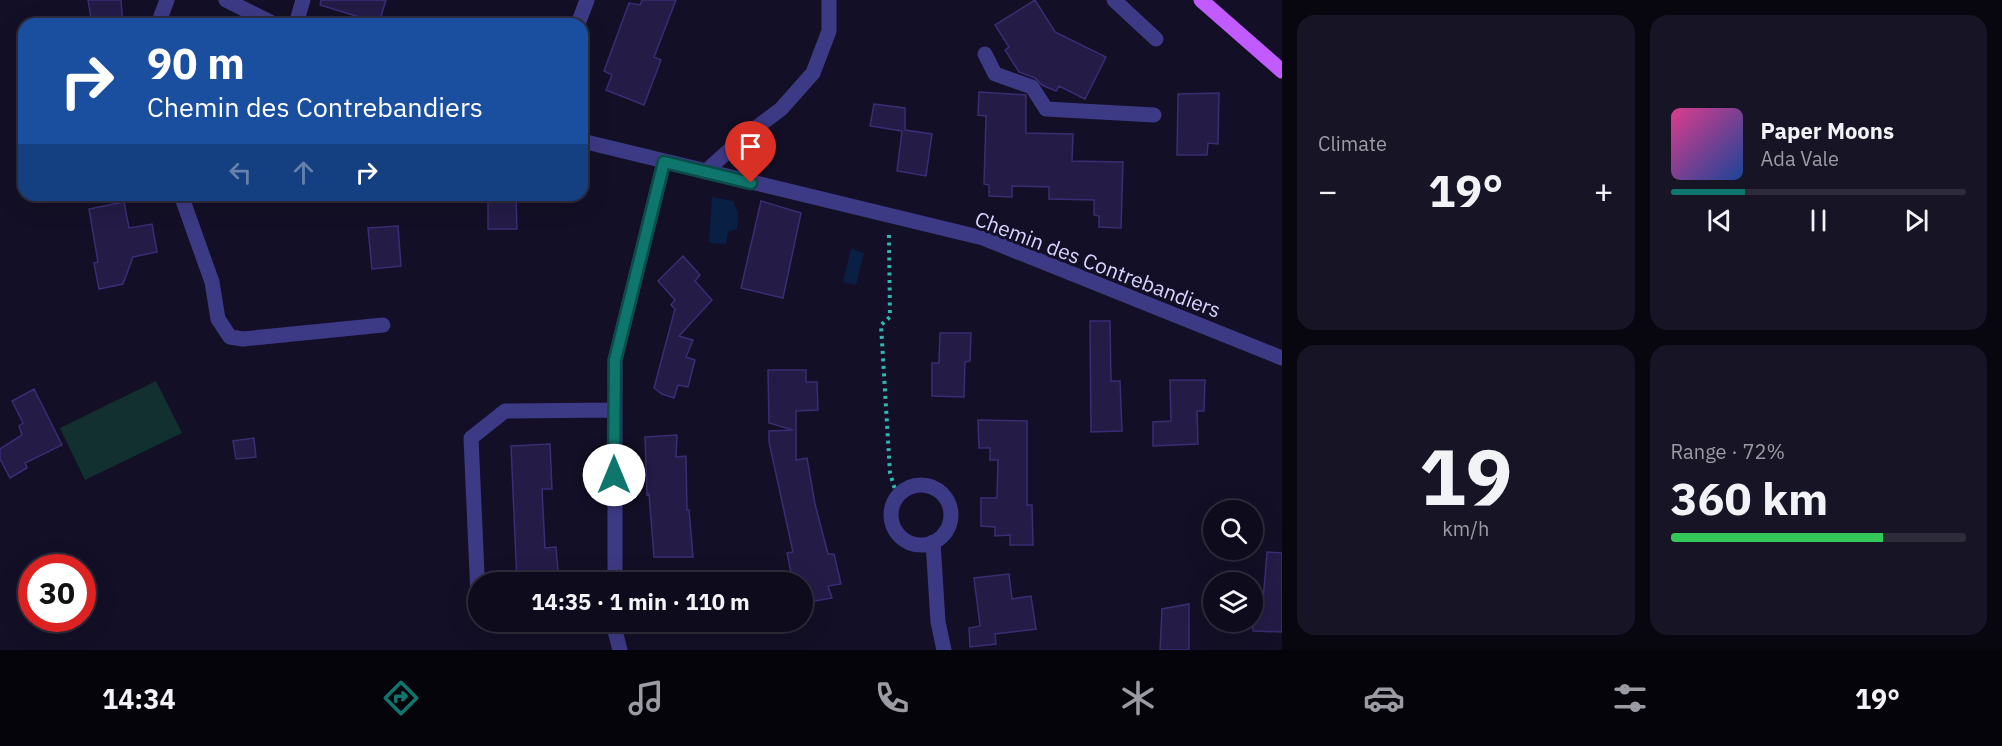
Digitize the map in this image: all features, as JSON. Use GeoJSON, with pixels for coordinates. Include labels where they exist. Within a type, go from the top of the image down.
{"type":"FeatureCollection","features":[{"type":"Feature","properties":{"kind":"main road"},"geometry":{"type":"LineString","coordinates":[[1201,0],[1282,71]]}},
{"type":"Feature","properties":{"kind":"street"},"geometry":{"type":"LineString","coordinates":[[161,18],[167,0]]}},
{"type":"Feature","properties":{"kind":"street"},"geometry":{"type":"LineString","coordinates":[[226,0],[262,18]]}},
{"type":"Feature","properties":{"kind":"street"},"geometry":{"type":"LineString","coordinates":[[298,18],[303,0]]}},
{"type":"Feature","properties":{"kind":"street"},"geometry":{"type":"LineString","coordinates":[[580,18],[587,0]]}},
{"type":"Feature","properties":{"kind":"street"},"geometry":{"type":"LineString","coordinates":[[705,172],[745,136],[781,109],[813,73],[829,31],[829,0]]}},
{"type":"Feature","properties":{"kind":"street"},"geometry":{"type":"LineString","coordinates":[[1114,0],[1156,39]]}},
{"type":"Feature","properties":{"kind":"street"},"geometry":{"type":"LineString","coordinates":[[985,54],[995,74],[1032,87],[1046,109],[1154,115]]}},
{"type":"Feature","properties":{"kind":"street","name":"Chemin des Contrebandiers"},"geometry":{"type":"LineString","coordinates":[[588,143],[983,238],[1282,358]]}},
{"type":"Feature","properties":{"kind":"street"},"geometry":{"type":"LineString","coordinates":[[615,572],[615,360],[664,162]]}},
{"type":"Feature","properties":{"kind":"street"},"geometry":{"type":"LineString","coordinates":[[183,201],[212,282],[218,319],[230,337],[243,339],[383,326]]}},
{"type":"Feature","properties":{"kind":"street"},"geometry":{"type":"LineString","coordinates":[[477,572],[471,438],[505,411],[614,410]]}},
{"type":"Feature","properties":{"kind":"street"},"geometry":{"type":"LineString","coordinates":[[924,485],[945,496],[950,506],[951,521],[945,534],[933,542],[922,546],[914,545],[897,534],[892,524],[892,506],[897,496],[907,488],[924,485]]}},
{"type":"Feature","properties":{"kind":"street"},"geometry":{"type":"LineString","coordinates":[[933,542],[938,622],[944,650]]}},
{"type":"Feature","properties":{"kind":"street"},"geometry":{"type":"LineString","coordinates":[[615,632],[620,650]]}},
{"type":"Feature","properties":{"kind":"path"},"geometry":{"type":"LineString","coordinates":[[888,216],[890,317],[881,325],[890,473],[897,496]]}},
{"type":"Feature","properties":{"kind":"green space"},"geometry":{"type":"Polygon","coordinates":[[[156,381],[182,433],[85,480],[60,428],[156,381]]]}},
{"type":"Feature","properties":{"kind":"water"},"geometry":{"type":"Polygon","coordinates":[[[712,197],[733,201],[738,213],[737,229],[728,232],[726,244],[709,243],[712,197]]]}},
{"type":"Feature","properties":{"kind":"water"},"geometry":{"type":"Polygon","coordinates":[[[851,249],[864,253],[856,285],[843,282],[851,249]]]}},
{"type":"Feature","properties":{"kind":"building"},"geometry":{"type":"Polygon","coordinates":[[[88,0],[121,0],[122,18],[91,18],[88,0]]]}},
{"type":"Feature","properties":{"kind":"building"},"geometry":{"type":"Polygon","coordinates":[[[321,0],[386,0],[381,18],[363,18],[320,5],[321,0]]]}},
{"type":"Feature","properties":{"kind":"building"},"geometry":{"type":"Polygon","coordinates":[[[642,0],[676,0],[654,57],[661,60],[644,105],[606,90],[612,75],[604,71],[629,3],[640,5],[642,0]]]}},
{"type":"Feature","properties":{"kind":"building"},"geometry":{"type":"Polygon","coordinates":[[[1035,0],[1055,32],[1106,57],[1085,99],[1059,86],[1056,91],[1042,85],[1035,78],[1019,72],[1005,50],[1009,47],[995,25],[1035,0]]]}},
{"type":"Feature","properties":{"kind":"building"},"geometry":{"type":"Polygon","coordinates":[[[979,92],[1026,95],[1026,133],[1073,134],[1072,161],[1123,162],[1121,228],[1099,227],[1099,216],[1094,215],[1094,200],[1049,199],[1049,187],[1012,186],[1012,197],[989,196],[989,185],[984,184],[986,116],[978,115],[979,92]]]}},
{"type":"Feature","properties":{"kind":"building"},"geometry":{"type":"Polygon","coordinates":[[[1219,93],[1218,144],[1208,143],[1207,155],[1177,155],[1178,94],[1219,93]]]}},
{"type":"Feature","properties":{"kind":"building"},"geometry":{"type":"Polygon","coordinates":[[[874,104],[905,108],[905,130],[932,134],[926,176],[897,171],[902,131],[870,126],[874,104]]]}},
{"type":"Feature","properties":{"kind":"building"},"geometry":{"type":"Polygon","coordinates":[[[488,201],[516,201],[517,229],[488,229],[488,201]]]}},
{"type":"Feature","properties":{"kind":"building"},"geometry":{"type":"Polygon","coordinates":[[[761,201],[801,213],[783,298],[741,288],[761,201]]]}},
{"type":"Feature","properties":{"kind":"building"},"geometry":{"type":"Polygon","coordinates":[[[124,202],[129,228],[152,224],[157,252],[133,257],[123,284],[99,289],[94,263],[98,262],[89,209],[124,202]]]}},
{"type":"Feature","properties":{"kind":"building"},"geometry":{"type":"Polygon","coordinates":[[[398,226],[401,266],[372,269],[368,228],[398,226]]]}},
{"type":"Feature","properties":{"kind":"building"},"geometry":{"type":"Polygon","coordinates":[[[683,256],[700,275],[695,281],[712,300],[679,336],[693,340],[686,357],[695,360],[688,387],[678,385],[674,398],[654,388],[675,309],[671,305],[675,300],[658,281],[683,256]]]}},
{"type":"Feature","properties":{"kind":"building"},"geometry":{"type":"Polygon","coordinates":[[[1090,321],[1110,321],[1111,381],[1120,381],[1122,431],[1091,432],[1090,321]]]}},
{"type":"Feature","properties":{"kind":"building"},"geometry":{"type":"Polygon","coordinates":[[[940,333],[971,333],[970,361],[965,362],[964,397],[932,396],[932,363],[939,363],[940,333]]]}},
{"type":"Feature","properties":{"kind":"building"},"geometry":{"type":"Polygon","coordinates":[[[768,370],[806,370],[806,382],[817,382],[818,410],[796,411],[796,460],[807,458],[815,504],[828,554],[834,554],[841,584],[828,586],[832,598],[813,601],[813,572],[791,572],[787,553],[793,552],[769,442],[769,431],[793,430],[769,423],[768,370]]]}},
{"type":"Feature","properties":{"kind":"building"},"geometry":{"type":"Polygon","coordinates":[[[1170,380],[1205,380],[1204,411],[1197,411],[1198,444],[1153,446],[1153,422],[1171,421],[1170,380]]]}},
{"type":"Feature","properties":{"kind":"building"},"geometry":{"type":"Polygon","coordinates":[[[34,389],[62,445],[25,463],[27,468],[10,478],[0,459],[0,449],[22,435],[19,426],[23,423],[12,401],[34,389]]]}},
{"type":"Feature","properties":{"kind":"building"},"geometry":{"type":"Polygon","coordinates":[[[978,420],[1027,421],[1027,505],[1032,505],[1033,545],[1010,545],[1010,535],[995,536],[995,527],[981,526],[981,498],[997,498],[998,460],[990,460],[990,448],[979,448],[978,420]]]}},
{"type":"Feature","properties":{"kind":"building"},"geometry":{"type":"Polygon","coordinates":[[[677,435],[676,457],[686,456],[687,510],[689,510],[693,557],[654,557],[649,494],[647,495],[645,437],[677,435]]]}},
{"type":"Feature","properties":{"kind":"building"},"geometry":{"type":"Polygon","coordinates":[[[254,438],[256,457],[236,459],[233,441],[254,438]]]}},
{"type":"Feature","properties":{"kind":"building"},"geometry":{"type":"Polygon","coordinates":[[[550,444],[552,489],[542,489],[545,548],[556,547],[558,572],[517,572],[511,446],[550,444]]]}},
{"type":"Feature","properties":{"kind":"building"},"geometry":{"type":"Polygon","coordinates":[[[1267,552],[1282,553],[1282,632],[1263,631],[1267,552]]]}},
{"type":"Feature","properties":{"kind":"building"},"geometry":{"type":"Polygon","coordinates":[[[1009,574],[1012,599],[1031,596],[1036,629],[995,634],[996,644],[970,647],[969,628],[980,626],[974,578],[1009,574]]]}},
{"type":"Feature","properties":{"kind":"building"},"geometry":{"type":"Polygon","coordinates":[[[1189,604],[1189,650],[1160,650],[1162,609],[1189,604]]]}},
{"type":"Feature","properties":{"kind":"route"},"geometry":{"type":"LineString","coordinates":[[614,475],[615,360],[664,162],[751,183]]}}]}
